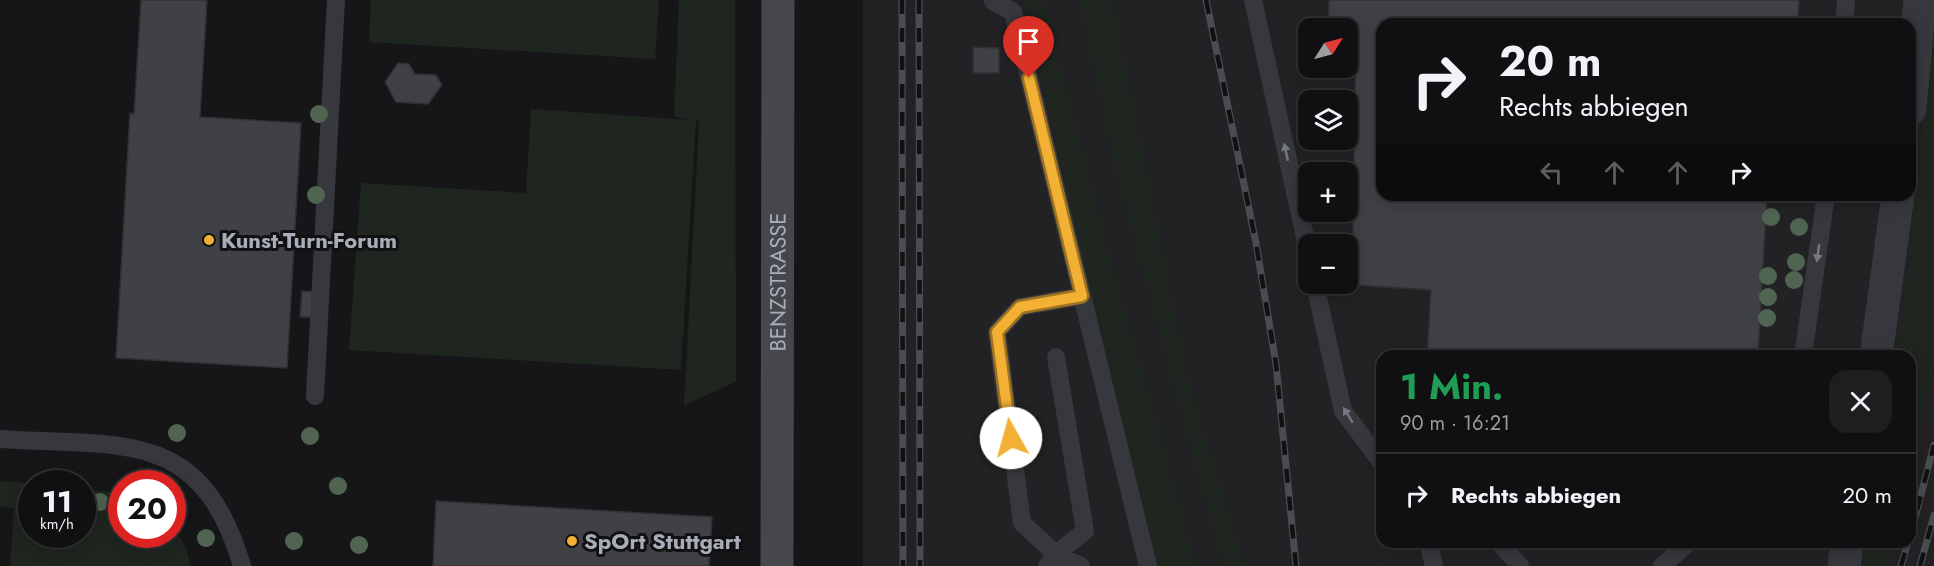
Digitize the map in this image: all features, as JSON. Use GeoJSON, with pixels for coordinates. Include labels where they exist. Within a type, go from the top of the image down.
{"type":"FeatureCollection","features":[{"type":"Feature","properties":{"kind":"main road","name":"BENZSTRASSE"},"geometry":{"type":"LineString","coordinates":[[777,566],[778,0]]}},
{"type":"Feature","properties":{"kind":"street"},"geometry":{"type":"LineString","coordinates":[[1916,44],[1920,0]]}},
{"type":"Feature","properties":{"kind":"street"},"geometry":{"type":"LineString","coordinates":[[1877,350],[1897,201]]}},
{"type":"Feature","properties":{"kind":"street"},"geometry":{"type":"LineString","coordinates":[[1844,566],[1846,548]]}},
{"type":"Feature","properties":{"kind":"lane"},"geometry":{"type":"LineString","coordinates":[[315,396],[336,0]]}},
{"type":"Feature","properties":{"kind":"lane"},"geometry":{"type":"LineString","coordinates":[[1253,0],[1304,234]]}},
{"type":"Feature","properties":{"kind":"lane"},"geometry":{"type":"LineString","coordinates":[[1844,18],[1846,0]]}},
{"type":"Feature","properties":{"kind":"lane"},"geometry":{"type":"LineString","coordinates":[[993,1],[1013,12],[1148,566]]}},
{"type":"Feature","properties":{"kind":"lane"},"geometry":{"type":"LineString","coordinates":[[1804,350],[1825,201]]}},
{"type":"Feature","properties":{"kind":"lane"},"geometry":{"type":"LineString","coordinates":[[1317,294],[1343,411],[1376,455]]}},
{"type":"Feature","properties":{"kind":"lane"},"geometry":{"type":"LineString","coordinates":[[1081,566],[1051,560],[1022,524],[997,332],[1020,307],[1082,296]]}},
{"type":"Feature","properties":{"kind":"lane"},"geometry":{"type":"LineString","coordinates":[[1051,560],[1085,531],[1056,357]]}},
{"type":"Feature","properties":{"kind":"lane"},"geometry":{"type":"LineString","coordinates":[[0,439],[140,449],[174,461],[190,473],[213,500],[235,542],[242,566]]}},
{"type":"Feature","properties":{"kind":"lane"},"geometry":{"type":"LineString","coordinates":[[1430,548],[1434,566]]}},
{"type":"Feature","properties":{"kind":"lane"},"geometry":{"type":"LineString","coordinates":[[1504,548],[1520,566]]}},
{"type":"Feature","properties":{"kind":"lane"},"geometry":{"type":"LineString","coordinates":[[1662,566],[1682,548]]}},
{"type":"Feature","properties":{"kind":"shaded area"},"geometry":{"type":"Polygon","coordinates":[[[371,0],[659,0],[655,59],[369,42],[371,0]]]}},
{"type":"Feature","properties":{"kind":"shaded area"},"geometry":{"type":"Polygon","coordinates":[[[679,0],[735,0],[736,382],[684,405],[699,121],[696,120],[681,370],[349,350],[361,183],[526,193],[531,109],[691,120],[674,116],[679,0]]]}},
{"type":"Feature","properties":{"kind":"shaded area"},"geometry":{"type":"Polygon","coordinates":[[[863,0],[1934,0],[1934,566],[863,566],[863,0]]]}},
{"type":"Feature","properties":{"kind":"shaded area"},"geometry":{"type":"Polygon","coordinates":[[[1025,0],[1044,0],[1103,230],[1197,566],[1158,566],[1079,246],[1025,0]]]}},
{"type":"Feature","properties":{"kind":"shaded area"},"geometry":{"type":"Polygon","coordinates":[[[1079,0],[1113,0],[1188,378],[1245,566],[1223,566],[1118,182],[1079,0]]]}},
{"type":"Feature","properties":{"kind":"shaded area"},"geometry":{"type":"Polygon","coordinates":[[[1934,0],[1934,365],[1916,444],[1916,350],[1897,350],[1907,288],[1934,0]]]}},
{"type":"Feature","properties":{"kind":"shaded area"},"geometry":{"type":"Polygon","coordinates":[[[0,481],[18,482],[18,548],[96,548],[96,490],[108,492],[108,548],[186,548],[191,566],[10,566],[14,508],[0,506],[0,481]]]}},
{"type":"Feature","properties":{"kind":"shaded area"},"geometry":{"type":"Polygon","coordinates":[[[1866,548],[1892,548],[1888,566],[1862,566],[1866,548]]]}},
{"type":"Feature","properties":{"kind":"building","name":"Kunst-Turn-Forum"},"geometry":{"type":"Polygon","coordinates":[[[141,0],[207,0],[200,117],[301,123],[287,368],[116,358],[130,113],[134,114],[141,0]]]}},
{"type":"Feature","properties":{"kind":"building"},"geometry":{"type":"Polygon","coordinates":[[[1329,0],[1799,0],[1798,18],[1376,18],[1376,201],[1767,201],[1758,350],[1427,350],[1431,290],[1358,285],[1358,234],[1353,234],[1353,222],[1358,222],[1358,162],[1354,162],[1354,150],[1358,150],[1358,90],[1355,90],[1355,78],[1358,78],[1358,18],[1328,18],[1329,0]]]}},
{"type":"Feature","properties":{"kind":"building"},"geometry":{"type":"Polygon","coordinates":[[[973,47],[999,48],[999,73],[973,73],[973,47]]]}},
{"type":"Feature","properties":{"kind":"building"},"geometry":{"type":"Polygon","coordinates":[[[398,63],[409,64],[415,74],[436,75],[442,85],[428,104],[396,102],[385,82],[398,63]]]}},
{"type":"Feature","properties":{"kind":"building"},"geometry":{"type":"Polygon","coordinates":[[[302,291],[313,292],[312,317],[300,317],[302,291]]]}},
{"type":"Feature","properties":{"kind":"building","name":"SpOrt Stuttgart"},"geometry":{"type":"Polygon","coordinates":[[[436,501],[712,517],[709,566],[433,566],[436,501]]]}},
{"type":"Feature","properties":{"kind":"railway"},"geometry":{"type":"LineString","coordinates":[[902,0],[903,566]]}},
{"type":"Feature","properties":{"kind":"railway"},"geometry":{"type":"LineString","coordinates":[[919,0],[920,566]]}},
{"type":"Feature","properties":{"kind":"railway"},"geometry":{"type":"LineString","coordinates":[[1206,0],[1256,243],[1276,364],[1296,566]]}},
{"type":"Feature","properties":{"kind":"railway"},"geometry":{"type":"LineString","coordinates":[[1916,514],[1934,445]]}},
{"type":"Feature","properties":{"kind":"railway"},"geometry":{"type":"LineString","coordinates":[[1920,566],[1934,515]]}},
{"type":"Feature","properties":{"kind":"railway"},"geometry":{"type":"LineString","coordinates":[[1901,566],[1906,548]]}},
{"type":"Feature","properties":{"kind":"place","name":"Kunst-Turn-Forum"},"geometry":{"type":"Point","coordinates":[209,240]}},
{"type":"Feature","properties":{"kind":"place","name":"SpOrt Stuttgart"},"geometry":{"type":"Point","coordinates":[572,541]}},
{"type":"Feature","properties":{"kind":"route"},"geometry":{"type":"LineString","coordinates":[[1011,438],[997,332],[1020,307],[1082,296],[1029,78]]}}]}
